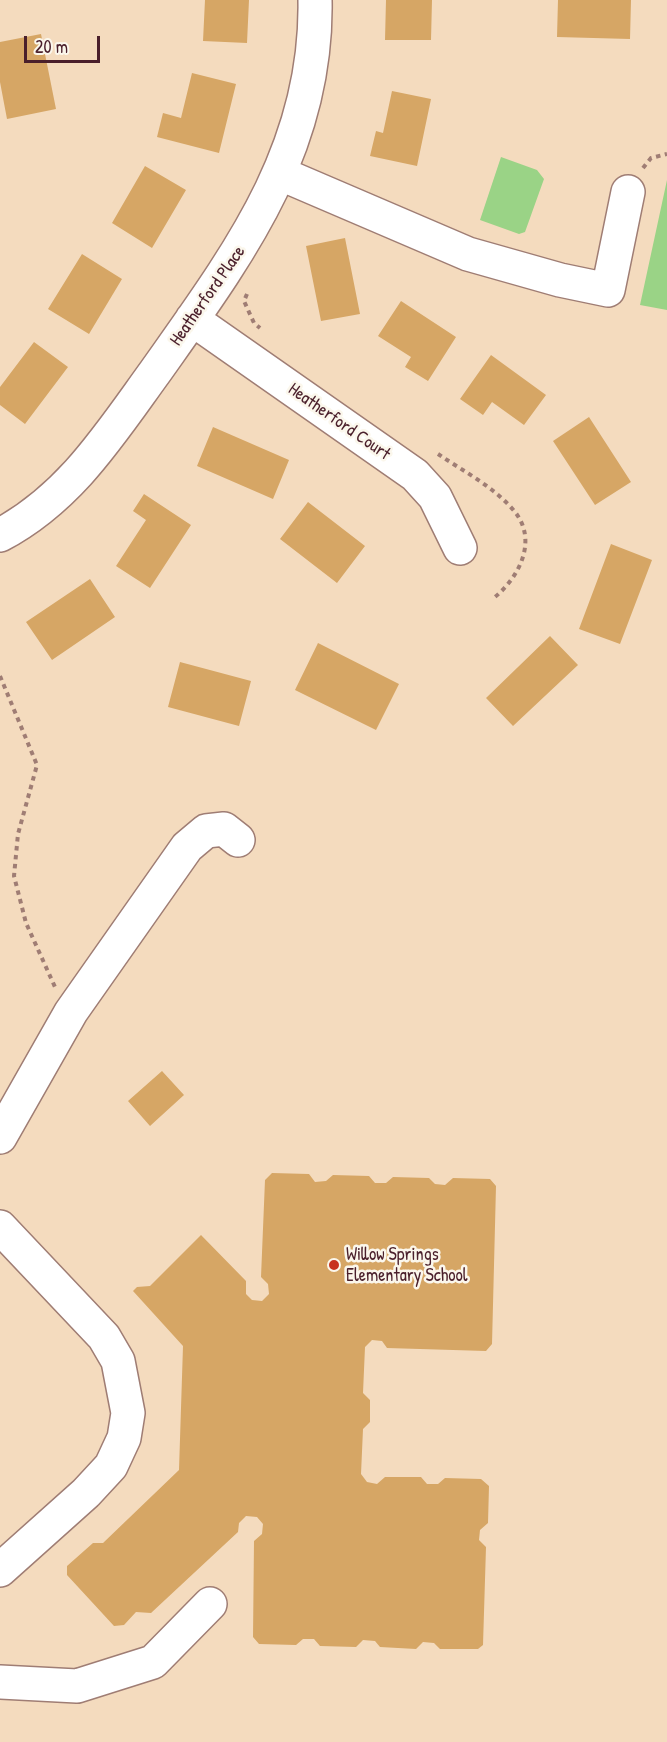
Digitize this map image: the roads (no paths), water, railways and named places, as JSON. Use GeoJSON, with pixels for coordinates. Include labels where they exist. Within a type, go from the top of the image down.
{"type":"FeatureCollection","features":[{"type":"Feature","properties":{"kind":"street","name":"Heatherford Place"},"geometry":{"type":"LineString","coordinates":[[0,535],[52,500],[98,452],[248,236],[291,144],[305,92],[313,44],[315,0]]}},
{"type":"Feature","properties":{"kind":"street"},"geometry":{"type":"LineString","coordinates":[[279,173],[468,254],[561,280],[608,290],[628,192]]}},
{"type":"Feature","properties":{"kind":"street","name":"Heatherford Court"},"geometry":{"type":"LineString","coordinates":[[192,319],[415,475],[435,497],[460,548]]}},
{"type":"Feature","properties":{"kind":"street"},"geometry":{"type":"LineString","coordinates":[[0,1137],[71,1012],[187,847],[206,831],[224,829],[238,840]]}},
{"type":"Feature","properties":{"kind":"street"},"geometry":{"type":"LineString","coordinates":[[0,1227],[104,1337],[118,1361],[128,1413],[124,1438],[111,1466],[86,1493],[0,1570]]}},
{"type":"Feature","properties":{"kind":"street"},"geometry":{"type":"LineString","coordinates":[[0,1682],[77,1686],[153,1662],[210,1604]]}},
{"type":"Feature","properties":{"kind":"place","name":"Willow Springs Elementary School"},"geometry":{"type":"Point","coordinates":[334,1265]}}]}
